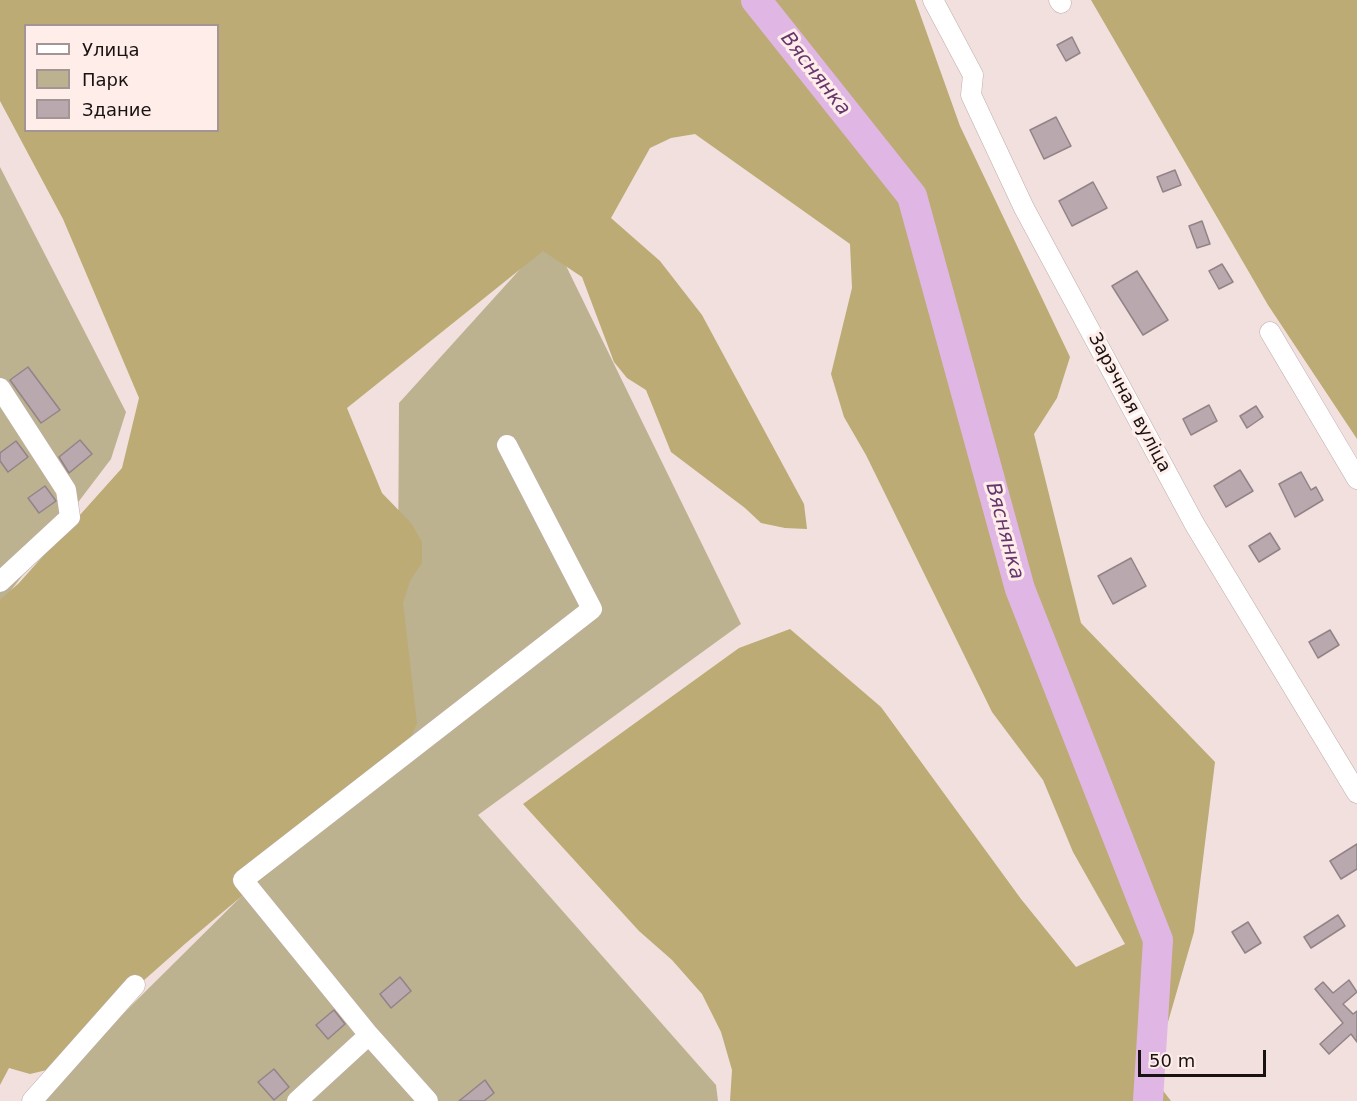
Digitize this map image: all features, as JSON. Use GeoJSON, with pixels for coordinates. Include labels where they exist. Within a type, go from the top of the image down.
{"type":"FeatureCollection","features":[{"type":"Feature","properties":{"kind":"street","name":"Зарэчная вуліца"},"geometry":{"type":"LineString","coordinates":[[933,0],[973,75],[970,95],[1024,208],[1195,525],[1357,793]]}},
{"type":"Feature","properties":{"kind":"street"},"geometry":{"type":"LineString","coordinates":[[1270,332],[1357,479]]}},
{"type":"Feature","properties":{"kind":"street"},"geometry":{"type":"LineString","coordinates":[[0,388],[66,490],[70,518],[0,582]]}},
{"type":"Feature","properties":{"kind":"street"},"geometry":{"type":"LineString","coordinates":[[428,1101],[369,1035],[243,880],[592,609],[507,445]]}},
{"type":"Feature","properties":{"kind":"street"},"geometry":{"type":"LineString","coordinates":[[32,1101],[135,985]]}},
{"type":"Feature","properties":{"kind":"street"},"geometry":{"type":"LineString","coordinates":[[297,1101],[369,1035]]}},
{"type":"Feature","properties":{"kind":"green space"},"geometry":{"type":"Polygon","coordinates":[[[0,167],[126,412],[111,459],[0,605],[0,167]]]}},
{"type":"Feature","properties":{"kind":"green space"},"geometry":{"type":"Polygon","coordinates":[[[551,235],[741,624],[478,815],[716,1085],[718,1101],[35,1101],[397,742],[399,403],[551,235]]]}},
{"type":"Feature","properties":{"kind":"shaded area"},"geometry":{"type":"Polygon","coordinates":[[[0,0],[915,0],[960,126],[1070,357],[1057,398],[1034,434],[1081,623],[1215,762],[1194,932],[1155,1067],[1161,1088],[1171,1101],[730,1101],[732,1070],[721,1032],[702,994],[672,960],[639,931],[523,804],[739,648],[790,629],[881,707],[1021,899],[1076,967],[1125,944],[1073,852],[1043,780],[992,712],[866,455],[844,417],[831,374],[852,288],[850,244],[695,134],[671,138],[650,148],[611,218],[660,261],[702,315],[804,504],[807,529],[785,528],[761,523],[745,508],[671,452],[646,390],[627,378],[614,362],[582,277],[543,251],[347,408],[382,493],[411,523],[422,542],[422,563],[410,581],[403,603],[417,723],[399,764],[186,943],[64,1051],[51,1069],[30,1074],[9,1068],[0,1085],[0,600],[19,583],[122,468],[139,398],[63,219],[0,101],[0,0]]]}},
{"type":"Feature","properties":{"kind":"shaded area"},"geometry":{"type":"Polygon","coordinates":[[[1091,0],[1357,0],[1357,439],[1268,305],[1091,0]]]}},
{"type":"Feature","properties":{"kind":"building"},"geometry":{"type":"Polygon","coordinates":[[[1072,37],[1080,53],[1066,61],[1057,45],[1072,37]]]}},
{"type":"Feature","properties":{"kind":"building"},"geometry":{"type":"Polygon","coordinates":[[[1056,117],[1071,146],[1044,159],[1030,130],[1056,117]]]}},
{"type":"Feature","properties":{"kind":"building"},"geometry":{"type":"Polygon","coordinates":[[[1175,170],[1181,185],[1163,192],[1157,177],[1175,170]]]}},
{"type":"Feature","properties":{"kind":"building"},"geometry":{"type":"Polygon","coordinates":[[[1093,182],[1107,208],[1072,226],[1059,201],[1093,182]]]}},
{"type":"Feature","properties":{"kind":"building"},"geometry":{"type":"Polygon","coordinates":[[[1202,221],[1210,244],[1197,248],[1189,226],[1202,221]]]}},
{"type":"Feature","properties":{"kind":"building"},"geometry":{"type":"Polygon","coordinates":[[[1222,264],[1233,282],[1219,289],[1209,271],[1222,264]]]}},
{"type":"Feature","properties":{"kind":"building"},"geometry":{"type":"Polygon","coordinates":[[[1137,271],[1168,320],[1143,335],[1112,286],[1137,271]]]}},
{"type":"Feature","properties":{"kind":"building"},"geometry":{"type":"Polygon","coordinates":[[[28,367],[60,410],[41,423],[10,380],[28,367]]]}},
{"type":"Feature","properties":{"kind":"building"},"geometry":{"type":"Polygon","coordinates":[[[1209,405],[1217,421],[1191,435],[1183,419],[1209,405]]]}},
{"type":"Feature","properties":{"kind":"building"},"geometry":{"type":"Polygon","coordinates":[[[1256,406],[1263,417],[1247,428],[1240,416],[1256,406]]]}},
{"type":"Feature","properties":{"kind":"building"},"geometry":{"type":"Polygon","coordinates":[[[80,440],[92,454],[69,473],[59,457],[80,440]]]}},
{"type":"Feature","properties":{"kind":"building"},"geometry":{"type":"Polygon","coordinates":[[[16,441],[28,457],[8,472],[0,461],[0,453],[16,441]]]}},
{"type":"Feature","properties":{"kind":"building"},"geometry":{"type":"Polygon","coordinates":[[[1240,470],[1253,491],[1226,507],[1214,486],[1240,470]]]}},
{"type":"Feature","properties":{"kind":"building"},"geometry":{"type":"Polygon","coordinates":[[[1301,472],[1311,490],[1316,487],[1323,500],[1295,517],[1279,484],[1301,472]]]}},
{"type":"Feature","properties":{"kind":"building"},"geometry":{"type":"Polygon","coordinates":[[[45,486],[56,501],[39,513],[28,498],[45,486]]]}},
{"type":"Feature","properties":{"kind":"building"},"geometry":{"type":"Polygon","coordinates":[[[1270,533],[1280,549],[1259,562],[1249,546],[1270,533]]]}},
{"type":"Feature","properties":{"kind":"building"},"geometry":{"type":"Polygon","coordinates":[[[1131,558],[1146,586],[1113,604],[1098,576],[1131,558]]]}},
{"type":"Feature","properties":{"kind":"building"},"geometry":{"type":"Polygon","coordinates":[[[1330,630],[1339,645],[1318,658],[1309,642],[1330,630]]]}},
{"type":"Feature","properties":{"kind":"building"},"geometry":{"type":"Polygon","coordinates":[[[1357,844],[1357,869],[1341,879],[1330,861],[1357,844]]]}},
{"type":"Feature","properties":{"kind":"building"},"geometry":{"type":"Polygon","coordinates":[[[1338,915],[1345,926],[1311,948],[1304,937],[1338,915]]]}},
{"type":"Feature","properties":{"kind":"building"},"geometry":{"type":"Polygon","coordinates":[[[1248,922],[1261,943],[1245,953],[1232,932],[1248,922]]]}},
{"type":"Feature","properties":{"kind":"building"},"geometry":{"type":"Polygon","coordinates":[[[400,977],[411,991],[391,1008],[380,994],[400,977]]]}},
{"type":"Feature","properties":{"kind":"building"},"geometry":{"type":"Polygon","coordinates":[[[1349,980],[1357,992],[1343,1004],[1353,1014],[1357,1011],[1357,1042],[1351,1034],[1329,1054],[1320,1044],[1343,1023],[1315,989],[1323,982],[1333,993],[1349,980]]]}},
{"type":"Feature","properties":{"kind":"building"},"geometry":{"type":"Polygon","coordinates":[[[334,1010],[345,1024],[328,1039],[316,1025],[334,1010]]]}},
{"type":"Feature","properties":{"kind":"building"},"geometry":{"type":"Polygon","coordinates":[[[274,1069],[289,1087],[274,1100],[258,1082],[274,1069]]]}},
{"type":"Feature","properties":{"kind":"building"},"geometry":{"type":"Polygon","coordinates":[[[485,1080],[494,1093],[484,1101],[459,1101],[485,1080]]]}},
{"type":"Feature","properties":{"kind":"waterway","name":"Вяснянка"},"geometry":{"type":"LineString","coordinates":[[756,0],[912,196],[1020,589],[1158,940],[1148,1101]]}}]}
